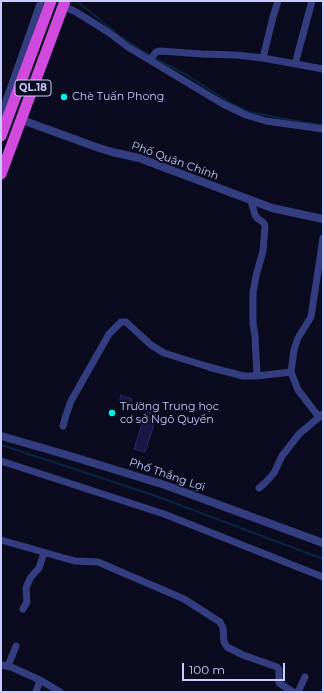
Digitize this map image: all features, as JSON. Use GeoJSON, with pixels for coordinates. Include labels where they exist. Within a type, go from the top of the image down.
{"type":"FeatureCollection","features":[{"type":"Feature","properties":{"kind":"highway","name":"QL.18"},"geometry":{"type":"LineString","coordinates":[[1,136],[5,106],[42,3]]}},
{"type":"Feature","properties":{"kind":"highway","name":"QL.18"},"geometry":{"type":"LineString","coordinates":[[1,174],[64,4]]}},
{"type":"Feature","properties":{"kind":"street"},"geometry":{"type":"LineString","coordinates":[[263,58],[278,1]]}},
{"type":"Feature","properties":{"kind":"street"},"geometry":{"type":"LineString","coordinates":[[294,64],[312,1]]}},
{"type":"Feature","properties":{"kind":"street"},"geometry":{"type":"LineString","coordinates":[[64,4],[108,32],[128,48],[151,58],[223,104],[246,115],[266,121],[323,129]]}},
{"type":"Feature","properties":{"kind":"street"},"geometry":{"type":"LineString","coordinates":[[151,58],[156,52],[160,51],[202,54],[236,54],[323,70]]}},
{"type":"Feature","properties":{"kind":"street"},"geometry":{"type":"LineString","coordinates":[[1,115],[5,106]]}},
{"type":"Feature","properties":{"kind":"street","name":"Phố Quân Chính"},"geometry":{"type":"LineString","coordinates":[[22,120],[106,150],[139,158],[250,201],[272,208],[323,219]]}},
{"type":"Feature","properties":{"kind":"street"},"geometry":{"type":"LineString","coordinates":[[250,201],[255,215],[264,223],[265,227],[263,251],[253,293],[253,323],[257,376]]}},
{"type":"Feature","properties":{"kind":"street"},"geometry":{"type":"LineString","coordinates":[[259,488],[274,473],[282,456],[299,434],[321,415],[298,390],[291,372],[294,350],[298,338],[311,317],[323,238]]}},
{"type":"Feature","properties":{"kind":"street"},"geometry":{"type":"LineString","coordinates":[[63,426],[71,400],[110,334],[121,322],[126,322],[151,345],[164,353],[208,368],[243,376],[291,372]]}},
{"type":"Feature","properties":{"kind":"street","name":"Phố Thắng Lợi"},"geometry":{"type":"LineString","coordinates":[[1,436],[166,485],[323,542]]}},
{"type":"Feature","properties":{"kind":"street"},"geometry":{"type":"LineString","coordinates":[[1,461],[164,514],[323,577]]}},
{"type":"Feature","properties":{"kind":"street"},"geometry":{"type":"LineString","coordinates":[[1,540],[75,561],[101,563],[184,599],[220,622],[223,628],[224,642],[227,647],[243,655],[277,667],[279,670],[279,683],[293,692]]}},
{"type":"Feature","properties":{"kind":"street"},"geometry":{"type":"LineString","coordinates":[[23,610],[27,602],[26,588],[31,578],[39,568],[44,553]]}},
{"type":"Feature","properties":{"kind":"street"},"geometry":{"type":"LineString","coordinates":[[16,646],[4,666],[40,680],[60,692]]}},
{"type":"Feature","properties":{"kind":"street"},"geometry":{"type":"LineString","coordinates":[[298,692],[305,677]]}},
{"type":"Feature","properties":{"kind":"street"},"geometry":{"type":"LineString","coordinates":[[36,692],[40,680]]}},
{"type":"Feature","properties":{"kind":"building"},"geometry":{"type":"Polygon","coordinates":[[[121,395],[132,399],[130,406],[119,402],[121,395]]]}},
{"type":"Feature","properties":{"kind":"building"},"geometry":{"type":"Polygon","coordinates":[[[146,411],[157,415],[145,452],[134,449],[146,411]]]}},
{"type":"Feature","properties":{"kind":"waterway"},"geometry":{"type":"LineString","coordinates":[[78,2],[120,36],[150,56]]}},
{"type":"Feature","properties":{"kind":"waterway"},"geometry":{"type":"LineString","coordinates":[[154,58],[185,74],[232,104],[249,112],[323,125]]}},
{"type":"Feature","properties":{"kind":"waterway"},"geometry":{"type":"LineString","coordinates":[[1,445],[153,495],[323,559]]}},
{"type":"Feature","properties":{"kind":"place","name":"Chè Tuấn Phong"},"geometry":{"type":"Point","coordinates":[64,97]}},
{"type":"Feature","properties":{"kind":"place","name":"Trường Trung học cơ sở Ngô Quyền"},"geometry":{"type":"Point","coordinates":[112,413]}}]}
